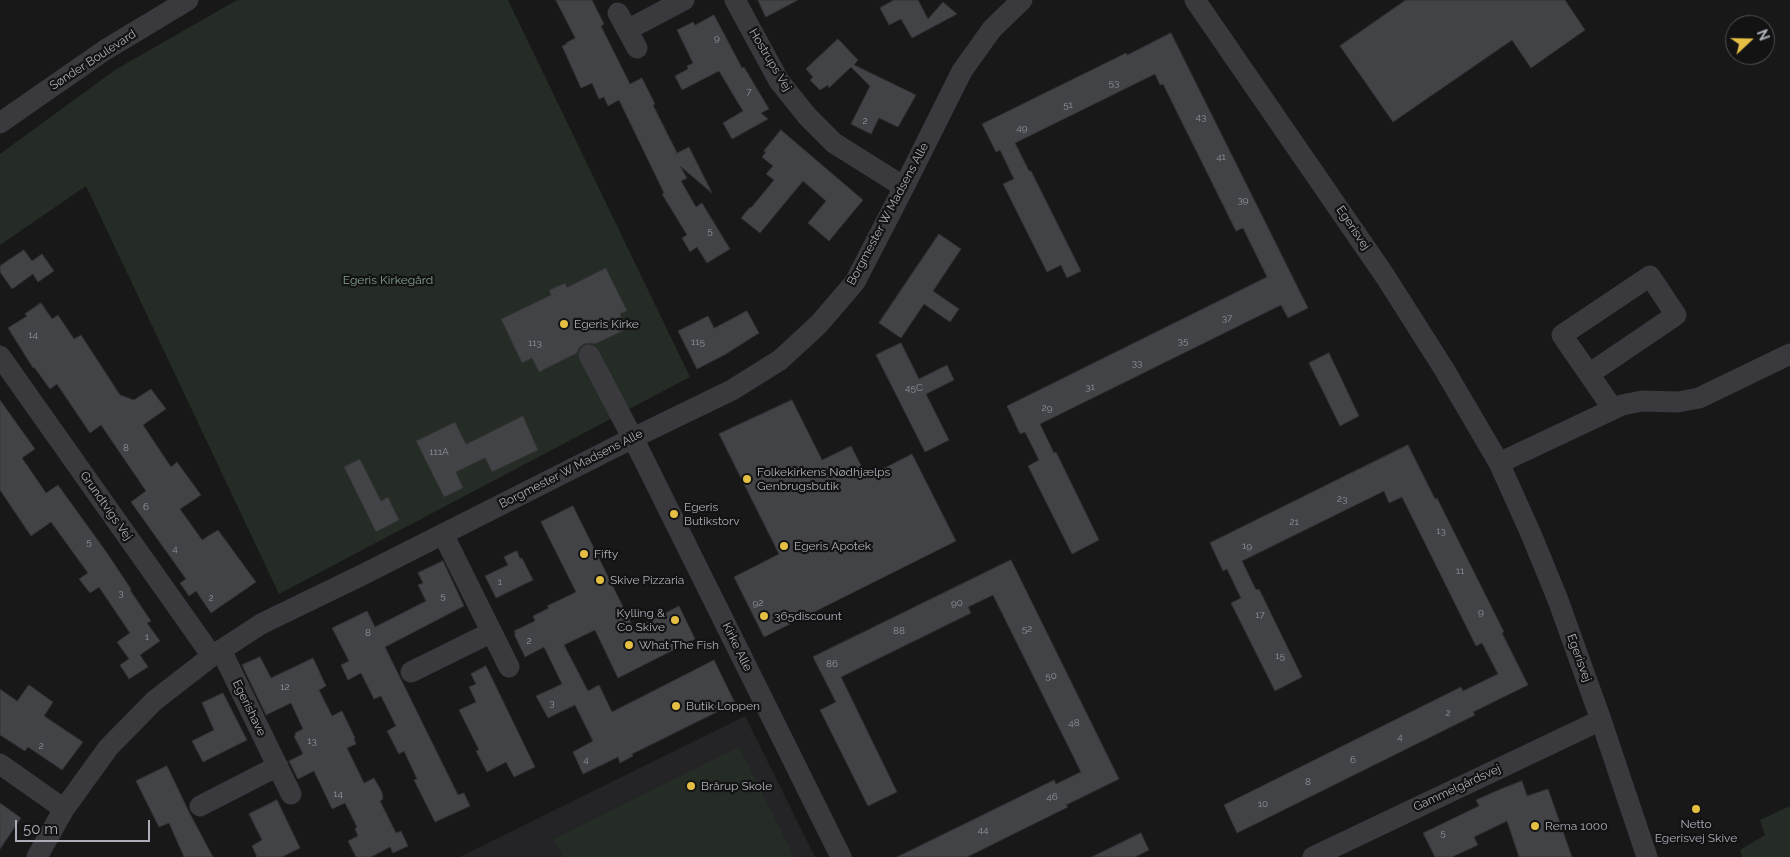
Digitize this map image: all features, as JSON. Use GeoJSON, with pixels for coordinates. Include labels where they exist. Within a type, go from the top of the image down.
{"type":"FeatureCollection","features":[{"type":"Feature","properties":{"kind":"street","name":"Sønder Boulevard"},"geometry":{"type":"LineString","coordinates":[[0,123],[105,50],[188,0]]}},
{"type":"Feature","properties":{"kind":"street"},"geometry":{"type":"LineString","coordinates":[[628,30],[684,0]]}},
{"type":"Feature","properties":{"kind":"street","name":"Hostrups Vej"},"geometry":{"type":"LineString","coordinates":[[735,0],[779,81],[806,116],[834,143],[904,187]]}},
{"type":"Feature","properties":{"kind":"street","name":"Borgmester W Madsens Alle"},"geometry":{"type":"LineString","coordinates":[[37,857],[64,808],[108,748],[154,701],[216,653],[260,624],[732,390],[780,360],[819,324],[855,282],[962,71],[992,29],[1022,0]]}},
{"type":"Feature","properties":{"kind":"street","name":"Egerisvej"},"geometry":{"type":"LineString","coordinates":[[1195,0],[1385,276],[1444,368],[1498,463],[1531,534],[1558,600],[1647,857]]}},
{"type":"Feature","properties":{"kind":"street"},"geometry":{"type":"LineString","coordinates":[[1589,374],[1676,314],[1650,276],[1562,335],[1613,410]]}},
{"type":"Feature","properties":{"kind":"street"},"geometry":{"type":"LineString","coordinates":[[1498,463],[1622,405],[1642,401],[1678,402],[1699,398],[1790,354]]}},
{"type":"Feature","properties":{"kind":"street","name":"Kirke Alle"},"geometry":{"type":"LineString","coordinates":[[589,355],[633,438],[841,857]]}},
{"type":"Feature","properties":{"kind":"street","name":"Grundtvigs Vej"},"geometry":{"type":"LineString","coordinates":[[0,356],[216,653]]}},
{"type":"Feature","properties":{"kind":"street"},"geometry":{"type":"LineString","coordinates":[[444,534],[509,667]]}},
{"type":"Feature","properties":{"kind":"street"},"geometry":{"type":"LineString","coordinates":[[411,672],[492,632]]}},
{"type":"Feature","properties":{"kind":"street","name":"Egerishave"},"geometry":{"type":"LineString","coordinates":[[216,653],[278,766],[291,794]]}},
{"type":"Feature","properties":{"kind":"street","name":"Gammelgårdsvej"},"geometry":{"type":"LineString","coordinates":[[1313,857],[1601,720]]}},
{"type":"Feature","properties":{"kind":"street"},"geometry":{"type":"LineString","coordinates":[[0,764],[64,808]]}},
{"type":"Feature","properties":{"kind":"street"},"geometry":{"type":"LineString","coordinates":[[200,806],[278,766]]}},
{"type":"Feature","properties":{"kind":"shaded area","name":"Brårup Skole"},"geometry":{"type":"Polygon","coordinates":[[[745,716],[815,857],[460,857],[745,716]]]}},
{"type":"Feature","properties":{"kind":"green space","name":"Egeris Kirkegård"},"geometry":{"type":"Polygon","coordinates":[[[237,0],[508,0],[690,377],[279,594],[86,186],[0,245],[0,154],[115,70],[237,0]]]}},
{"type":"Feature","properties":{"kind":"green space"},"geometry":{"type":"Polygon","coordinates":[[[739,747],[794,857],[563,857],[554,839],[739,747]]]}},
{"type":"Feature","properties":{"kind":"green space"},"geometry":{"type":"Polygon","coordinates":[[[1790,806],[1790,857],[1742,857],[1740,850],[1765,835],[1760,820],[1790,806]]]}},
{"type":"Feature","properties":{"kind":"building"},"geometry":{"type":"Polygon","coordinates":[[[556,0],[592,0],[604,24],[601,26],[630,84],[642,78],[677,153],[689,147],[712,193],[680,166],[687,178],[681,181],[696,207],[702,203],[730,249],[707,263],[697,247],[690,252],[682,238],[687,235],[662,194],[664,193],[619,100],[608,106],[604,97],[599,99],[592,83],[581,88],[562,46],[575,38],[556,0]]]}},
{"type":"Feature","properties":{"kind":"building"},"geometry":{"type":"Polygon","coordinates":[[[758,0],[798,0],[766,17],[758,0]]]}},
{"type":"Feature","properties":{"kind":"building"},"geometry":{"type":"Polygon","coordinates":[[[894,0],[918,0],[928,19],[943,2],[957,14],[912,38],[901,19],[889,25],[880,8],[894,0]]]}},
{"type":"Feature","properties":{"kind":"building"},"geometry":{"type":"Polygon","coordinates":[[[1406,0],[1565,0],[1585,30],[1531,68],[1512,40],[1393,122],[1340,46],[1406,0]]]}},
{"type":"Feature","properties":{"kind":"building"},"geometry":{"type":"Polygon","coordinates":[[[714,15],[742,68],[744,67],[769,109],[761,113],[768,119],[732,139],[723,123],[743,111],[719,71],[682,90],[675,76],[688,69],[687,66],[693,63],[677,30],[693,22],[695,25],[714,15]]]}},
{"type":"Feature","properties":{"kind":"building"},"geometry":{"type":"Polygon","coordinates":[[[1171,33],[1308,308],[1288,318],[1281,305],[1040,424],[1054,453],[1056,452],[1099,540],[1072,554],[1028,466],[1039,460],[1025,432],[1020,434],[1007,406],[1267,277],[1243,228],[1236,231],[1163,84],[1160,85],[1155,74],[1015,143],[1081,271],[1067,278],[1061,265],[1047,272],[1003,184],[1014,179],[1000,150],[996,152],[982,124],[1126,53],[1127,55],[1171,33]]]}},
{"type":"Feature","properties":{"kind":"building"},"geometry":{"type":"Polygon","coordinates":[[[838,39],[858,60],[854,65],[916,95],[898,127],[879,118],[871,134],[851,124],[870,86],[851,67],[829,88],[828,85],[820,90],[810,80],[813,77],[806,69],[838,39]]]}},
{"type":"Feature","properties":{"kind":"building"},"geometry":{"type":"Polygon","coordinates":[[[781,130],[863,200],[829,241],[808,223],[826,201],[803,181],[760,233],[741,218],[774,180],[766,174],[773,166],[762,157],[766,152],[764,151],[781,130]]]}},
{"type":"Feature","properties":{"kind":"building"},"geometry":{"type":"Polygon","coordinates":[[[939,234],[961,249],[933,291],[959,309],[950,322],[924,304],[901,338],[879,323],[939,234]]]}},
{"type":"Feature","properties":{"kind":"building"},"geometry":{"type":"Polygon","coordinates":[[[24,250],[32,261],[42,254],[54,271],[38,282],[33,274],[12,289],[0,272],[0,266],[24,250]]]}},
{"type":"Feature","properties":{"kind":"building","name":"Egeris Kirke"},"geometry":{"type":"Polygon","coordinates":[[[606,268],[627,311],[620,314],[627,329],[595,344],[584,344],[577,353],[539,372],[532,358],[522,363],[501,319],[551,295],[549,290],[565,283],[567,287],[606,268]]]}},
{"type":"Feature","properties":{"kind":"building"},"geometry":{"type":"Polygon","coordinates":[[[41,303],[52,319],[58,315],[74,339],[81,335],[120,395],[134,400],[151,389],[166,409],[143,425],[171,467],[177,462],[201,495],[180,509],[202,540],[218,530],[256,582],[211,613],[196,591],[189,596],[180,583],[186,579],[131,502],[146,491],[101,425],[90,433],[57,384],[50,389],[33,368],[8,328],[27,316],[25,314],[41,303]]]}},
{"type":"Feature","properties":{"kind":"building"},"geometry":{"type":"Polygon","coordinates":[[[747,311],[759,333],[726,354],[697,369],[678,331],[708,316],[714,328],[747,311]]]}},
{"type":"Feature","properties":{"kind":"building"},"geometry":{"type":"Polygon","coordinates":[[[901,343],[919,379],[947,365],[954,380],[926,394],[949,440],[925,452],[876,355],[901,343]]]}},
{"type":"Feature","properties":{"kind":"building"},"geometry":{"type":"Polygon","coordinates":[[[1329,353],[1359,416],[1340,426],[1309,363],[1329,353]]]}},
{"type":"Feature","properties":{"kind":"building"},"geometry":{"type":"Polygon","coordinates":[[[0,400],[35,449],[22,458],[46,493],[58,485],[107,553],[151,621],[147,623],[160,641],[140,655],[148,667],[129,679],[120,665],[129,659],[117,642],[130,633],[99,587],[90,593],[79,579],[88,573],[51,522],[31,536],[0,490],[0,400]]]}},
{"type":"Feature","properties":{"kind":"building"},"geometry":{"type":"Polygon","coordinates":[[[792,400],[822,460],[851,446],[867,477],[912,454],[956,541],[764,637],[734,577],[779,554],[719,434],[792,400]]]}},
{"type":"Feature","properties":{"kind":"building"},"geometry":{"type":"Polygon","coordinates":[[[523,416],[538,450],[492,472],[485,458],[456,472],[463,488],[444,497],[416,441],[455,422],[466,444],[523,416]]]}},
{"type":"Feature","properties":{"kind":"building"},"geometry":{"type":"Polygon","coordinates":[[[1408,445],[1435,499],[1437,498],[1504,632],[1502,633],[1528,685],[1473,712],[1475,715],[1237,833],[1224,805],[1461,687],[1463,691],[1498,674],[1482,643],[1476,646],[1402,497],[1389,503],[1384,491],[1242,561],[1256,590],[1259,589],[1302,677],[1275,691],[1231,603],[1241,598],[1227,569],[1223,571],[1210,543],[1408,445]]]}},
{"type":"Feature","properties":{"kind":"building"},"geometry":{"type":"Polygon","coordinates":[[[360,459],[381,501],[388,497],[399,520],[376,532],[344,467],[360,459]]]}},
{"type":"Feature","properties":{"kind":"building"},"geometry":{"type":"Polygon","coordinates":[[[573,506],[634,629],[679,606],[695,639],[618,678],[595,630],[564,645],[588,691],[599,685],[612,712],[714,660],[735,703],[632,754],[633,756],[620,763],[618,757],[583,774],[573,752],[593,741],[575,705],[548,718],[536,696],[562,684],[544,647],[525,657],[514,634],[516,634],[514,631],[535,621],[533,616],[549,608],[547,606],[576,592],[541,522],[573,506]]]}},
{"type":"Feature","properties":{"kind":"building"},"geometry":{"type":"Polygon","coordinates":[[[517,551],[533,580],[496,598],[485,576],[508,565],[504,557],[517,551]]]}},
{"type":"Feature","properties":{"kind":"building"},"geometry":{"type":"Polygon","coordinates":[[[1011,560],[1119,779],[1066,805],[1068,807],[967,857],[897,857],[1054,780],[1056,784],[1081,772],[993,595],[968,607],[971,613],[841,677],[897,792],[868,806],[820,710],[836,702],[813,657],[1011,560]]]}},
{"type":"Feature","properties":{"kind":"building"},"geometry":{"type":"Polygon","coordinates":[[[443,561],[464,606],[385,647],[458,795],[464,793],[470,806],[435,822],[414,780],[417,779],[404,751],[399,754],[387,731],[396,726],[381,696],[374,699],[361,673],[348,680],[341,665],[349,661],[332,628],[367,611],[375,627],[426,601],[418,585],[423,583],[418,573],[443,561]]]}},
{"type":"Feature","properties":{"kind":"building"},"geometry":{"type":"Polygon","coordinates":[[[260,657],[271,678],[313,658],[326,686],[319,690],[332,716],[342,711],[355,738],[356,744],[347,748],[364,783],[374,778],[382,792],[383,799],[380,801],[396,833],[401,831],[408,846],[393,853],[390,847],[371,857],[356,857],[348,841],[358,836],[355,829],[357,827],[345,803],[332,809],[314,771],[298,779],[289,761],[303,754],[294,736],[296,735],[295,733],[303,729],[291,703],[266,715],[242,665],[260,657]]]}},
{"type":"Feature","properties":{"kind":"building"},"geometry":{"type":"Polygon","coordinates":[[[486,666],[535,767],[514,777],[506,762],[487,772],[476,751],[479,750],[459,710],[476,702],[469,687],[476,684],[471,674],[486,666]]]}},
{"type":"Feature","properties":{"kind":"building"},"geometry":{"type":"Polygon","coordinates":[[[29,685],[53,702],[44,716],[83,742],[62,770],[28,747],[25,751],[0,735],[0,689],[17,701],[29,685]]]}},
{"type":"Feature","properties":{"kind":"building"},"geometry":{"type":"Polygon","coordinates":[[[223,693],[247,740],[203,762],[192,741],[214,730],[202,703],[223,693]]]}},
{"type":"Feature","properties":{"kind":"building"},"geometry":{"type":"Polygon","coordinates":[[[167,766],[213,857],[184,857],[169,823],[159,827],[136,781],[167,766]]]}},
{"type":"Feature","properties":{"kind":"building"},"geometry":{"type":"Polygon","coordinates":[[[1522,781],[1527,796],[1548,789],[1572,857],[1519,857],[1507,821],[1474,837],[1478,845],[1452,857],[1435,857],[1423,833],[1479,806],[1476,800],[1522,781]]]}},
{"type":"Feature","properties":{"kind":"building"},"geometry":{"type":"Polygon","coordinates":[[[277,800],[300,848],[282,857],[257,857],[252,846],[262,840],[249,814],[277,800]]]}},
{"type":"Feature","properties":{"kind":"building"},"geometry":{"type":"Polygon","coordinates":[[[0,803],[21,818],[0,849],[0,803]]]}},
{"type":"Feature","properties":{"kind":"building"},"geometry":{"type":"Polygon","coordinates":[[[1141,833],[1149,850],[1135,857],[1092,857],[1141,833]]]}},
{"type":"Feature","properties":{"kind":"place","name":"Egeris Kirke"},"geometry":{"type":"Point","coordinates":[564,324]}},
{"type":"Feature","properties":{"kind":"place","name":"Folkekirkens Nødhjælps Genbrugsbutik"},"geometry":{"type":"Point","coordinates":[747,479]}},
{"type":"Feature","properties":{"kind":"place","name":"Egeris Butikstorv"},"geometry":{"type":"Point","coordinates":[674,514]}},
{"type":"Feature","properties":{"kind":"place","name":"Egeris Apotek"},"geometry":{"type":"Point","coordinates":[784,546]}},
{"type":"Feature","properties":{"kind":"place","name":"Fifty"},"geometry":{"type":"Point","coordinates":[584,554]}},
{"type":"Feature","properties":{"kind":"place","name":"Skive Pizzaria"},"geometry":{"type":"Point","coordinates":[600,580]}},
{"type":"Feature","properties":{"kind":"place","name":"365discount"},"geometry":{"type":"Point","coordinates":[764,616]}},
{"type":"Feature","properties":{"kind":"place","name":"Kylling & Co Skive"},"geometry":{"type":"Point","coordinates":[675,620]}},
{"type":"Feature","properties":{"kind":"place","name":"What The Fish"},"geometry":{"type":"Point","coordinates":[629,645]}},
{"type":"Feature","properties":{"kind":"place","name":"Butik Loppen"},"geometry":{"type":"Point","coordinates":[676,706]}},
{"type":"Feature","properties":{"kind":"place","name":"Brårup Skole"},"geometry":{"type":"Point","coordinates":[691,786]}},
{"type":"Feature","properties":{"kind":"place","name":"Netto Egerisvej Skive"},"geometry":{"type":"Point","coordinates":[1696,809]}},
{"type":"Feature","properties":{"kind":"place","name":"Rema 1000"},"geometry":{"type":"Point","coordinates":[1535,826]}}]}
